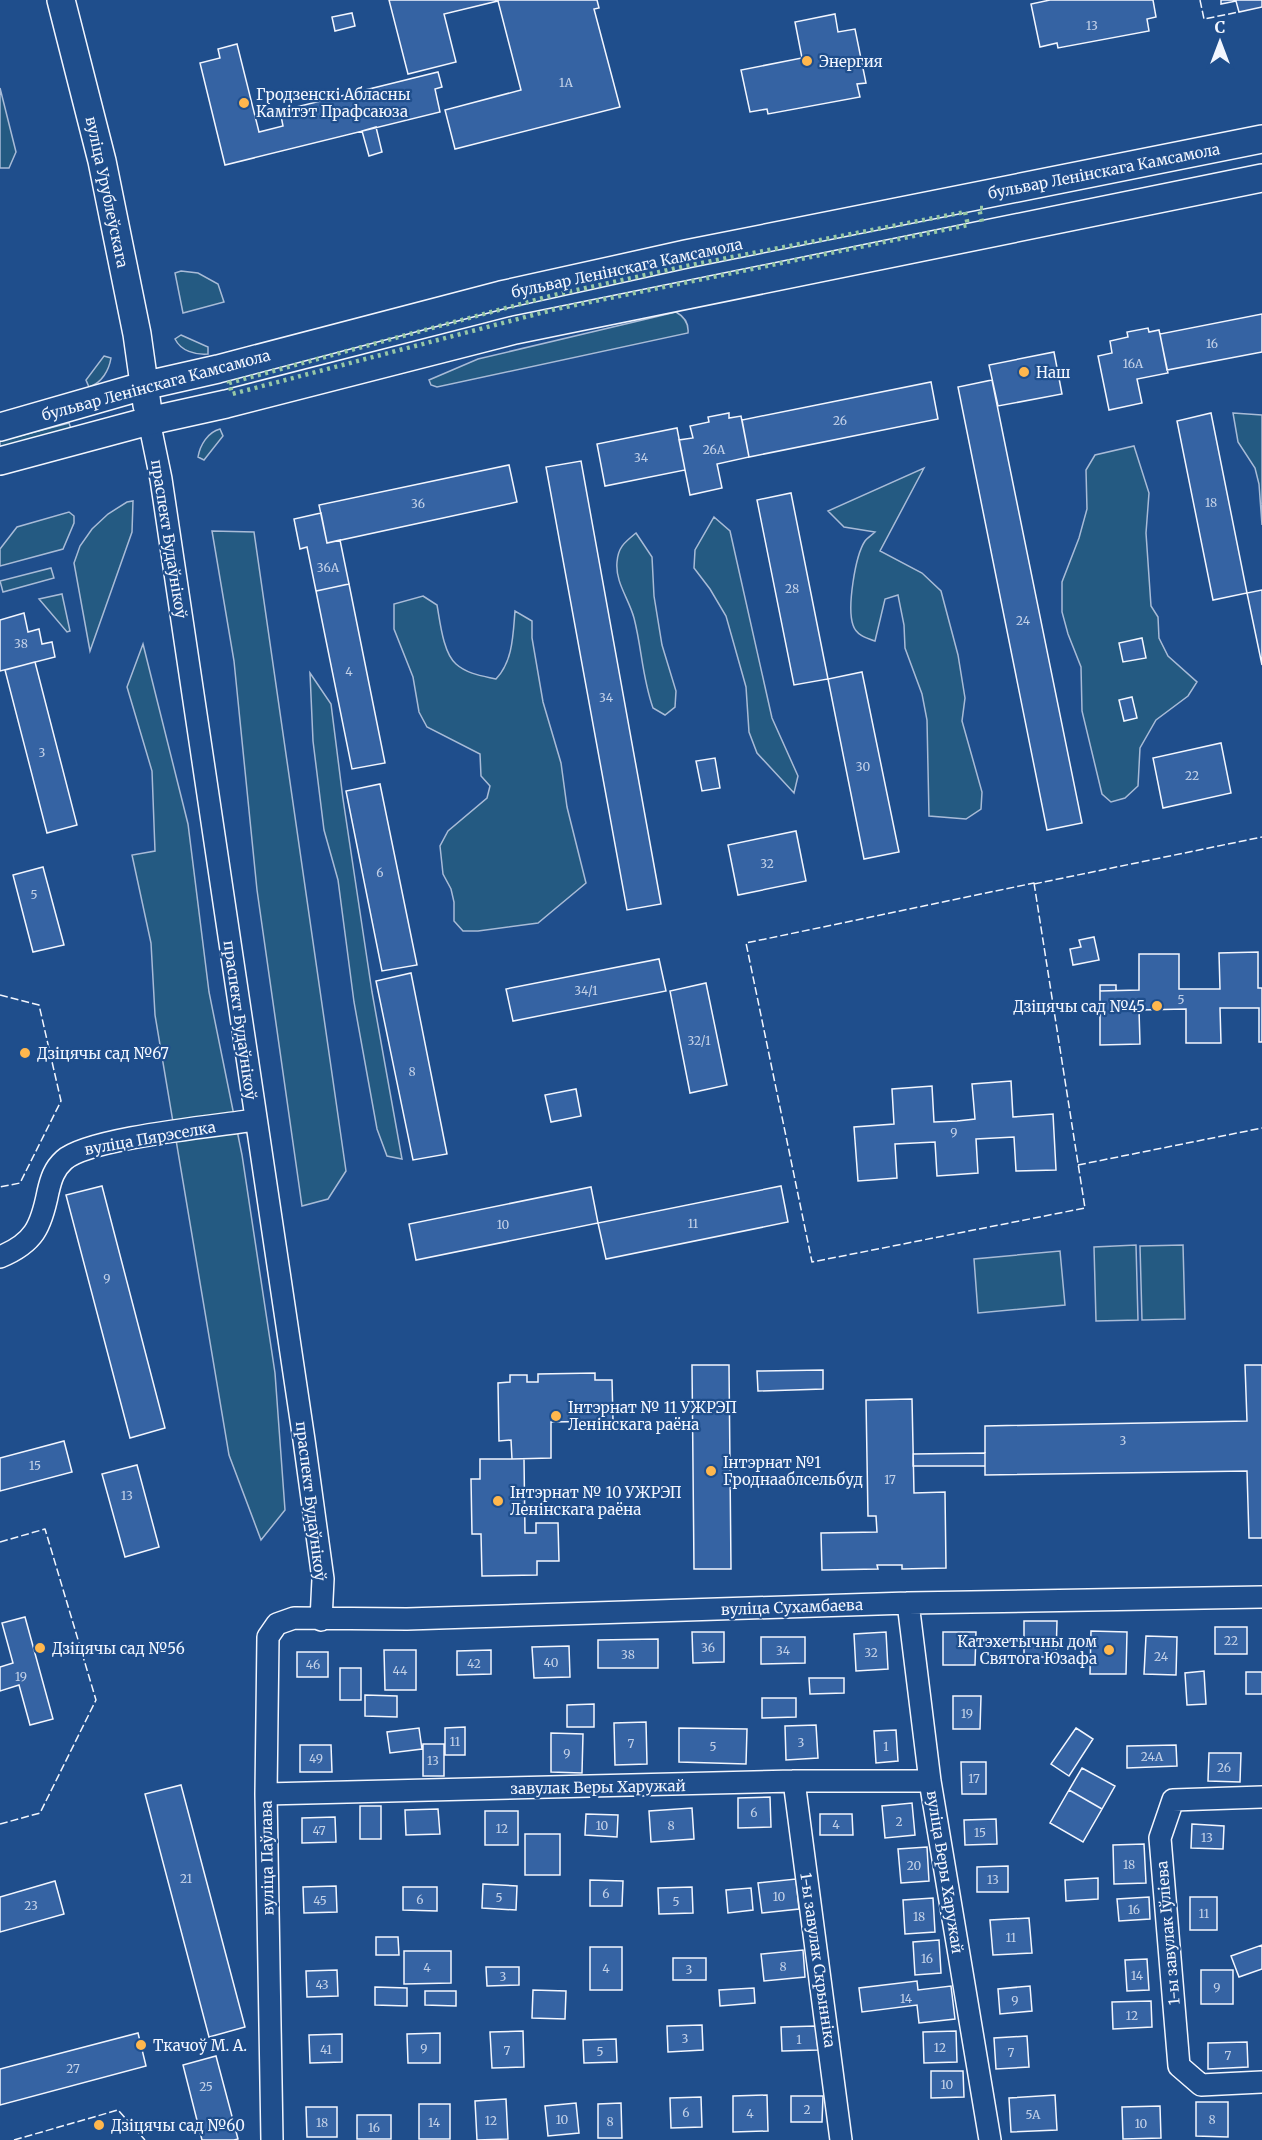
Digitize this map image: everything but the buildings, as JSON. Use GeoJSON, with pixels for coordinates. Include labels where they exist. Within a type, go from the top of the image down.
{"type":"FeatureCollection","features":[{"type":"Feature","properties":{"kind":"main road","name":"вуліца Урублеўскага"},"geometry":{"type":"LineString","coordinates":[[61,0],[102,161],[137,334],[149,421]]}},
{"type":"Feature","properties":{"kind":"main road","name":"бульвар Ленінскага Камсамола"},"geometry":{"type":"LineString","coordinates":[[0,427],[144,386],[535,287],[686,254],[1262,139]]}},
{"type":"Feature","properties":{"kind":"main road"},"geometry":{"type":"LineString","coordinates":[[0,461],[149,421],[226,404],[526,327],[1262,177]]}},
{"type":"Feature","properties":{"kind":"street","name":"праспект Будаўнікоў"},"geometry":{"type":"LineString","coordinates":[[149,421],[160,479],[302,1430],[323,1579],[321,1620]]}},
{"type":"Feature","properties":{"kind":"street","name":"вуліца Пярэселка"},"geometry":{"type":"LineString","coordinates":[[0,1257],[17,1250],[31,1238],[43,1217],[52,1174],[64,1160],[78,1151],[160,1134],[255,1120]]}},
{"type":"Feature","properties":{"kind":"street","name":"вуліца Сухамбаева"},"geometry":{"type":"LineString","coordinates":[[321,1620],[419,1619],[908,1603],[1262,1597]]}},
{"type":"Feature","properties":{"kind":"street","name":"вуліца Веры Харужай"},"geometry":{"type":"LineString","coordinates":[[908,1603],[930,1781],[990,2140]]}},
{"type":"Feature","properties":{"kind":"street","name":"вуліца Паўлава"},"geometry":{"type":"LineString","coordinates":[[272,2140],[266,1794],[268,1636],[277,1624],[294,1618],[321,1620]]}},
{"type":"Feature","properties":{"kind":"street","name":"завулак Веры Харужай"},"geometry":{"type":"LineString","coordinates":[[266,1794],[794,1781],[930,1781]]}},
{"type":"Feature","properties":{"kind":"street","name":"1-ы завулак Скрынніка"},"geometry":{"type":"LineString","coordinates":[[794,1781],[841,2140]]}},
{"type":"Feature","properties":{"kind":"street","name":"1-ы завулак Іўліева"},"geometry":{"type":"LineString","coordinates":[[1262,1797],[1173,1800],[1160,1838],[1179,2066],[1201,2085],[1262,2082]]}},
{"type":"Feature","properties":{"kind":"shaded area"},"geometry":{"type":"Polygon","coordinates":[[[0,88],[16,152],[9,168],[0,168],[0,88]]]}},
{"type":"Feature","properties":{"kind":"shaded area"},"geometry":{"type":"Polygon","coordinates":[[[181,271],[198,273],[218,284],[224,302],[183,313],[175,273],[181,271]]]}},
{"type":"Feature","properties":{"kind":"shaded area"},"geometry":{"type":"Polygon","coordinates":[[[676,312],[686,321],[688,333],[437,387],[431,385],[429,380],[478,359],[676,312]]]}},
{"type":"Feature","properties":{"kind":"shaded area"},"geometry":{"type":"Polygon","coordinates":[[[181,335],[208,347],[208,354],[193,353],[185,349],[175,339],[181,335]]]}},
{"type":"Feature","properties":{"kind":"shaded area"},"geometry":{"type":"Polygon","coordinates":[[[104,356],[111,358],[109,367],[98,382],[89,387],[86,380],[104,356]]]}},
{"type":"Feature","properties":{"kind":"shaded area"},"geometry":{"type":"Polygon","coordinates":[[[1233,413],[1262,415],[1262,525],[1259,484],[1255,468],[1238,442],[1233,413]]]}},
{"type":"Feature","properties":{"kind":"shaded area"},"geometry":{"type":"Polygon","coordinates":[[[69,423],[71,429],[0,447],[0,441],[69,423]]]}},
{"type":"Feature","properties":{"kind":"shaded area"},"geometry":{"type":"Polygon","coordinates":[[[220,429],[223,436],[204,460],[198,457],[205,440],[220,429]]]}},
{"type":"Feature","properties":{"kind":"shaded area"},"geometry":{"type":"Polygon","coordinates":[[[1134,446],[1149,493],[1146,533],[1151,606],[1158,617],[1159,638],[1168,656],[1197,682],[1188,696],[1156,720],[1140,748],[1138,786],[1125,798],[1111,802],[1102,794],[1082,711],[1081,667],[1062,612],[1062,582],[1079,538],[1087,509],[1086,470],[1095,455],[1134,446]]]}},
{"type":"Feature","properties":{"kind":"shaded area"},"geometry":{"type":"Polygon","coordinates":[[[924,468],[880,551],[922,573],[941,591],[958,655],[965,698],[962,721],[982,792],[981,809],[966,819],[929,816],[927,720],[922,694],[905,648],[904,625],[898,595],[885,599],[875,641],[859,634],[853,625],[851,607],[855,570],[861,548],[875,532],[844,527],[828,511],[924,468]]]}},
{"type":"Feature","properties":{"kind":"shaded area"},"geometry":{"type":"Polygon","coordinates":[[[133,501],[132,532],[90,651],[74,563],[80,546],[92,529],[108,514],[127,502],[133,501]]]}},
{"type":"Feature","properties":{"kind":"shaded area"},"geometry":{"type":"Polygon","coordinates":[[[69,512],[74,516],[74,523],[63,549],[0,566],[0,549],[17,527],[69,512]]]}},
{"type":"Feature","properties":{"kind":"shaded area"},"geometry":{"type":"Polygon","coordinates":[[[714,517],[730,531],[772,718],[798,776],[794,793],[757,753],[749,732],[746,687],[726,616],[694,568],[695,550],[714,517]]]}},
{"type":"Feature","properties":{"kind":"shaded area"},"geometry":{"type":"Polygon","coordinates":[[[212,531],[254,532],[346,1171],[328,1199],[302,1206],[257,890],[234,661],[212,531]]]}},
{"type":"Feature","properties":{"kind":"shaded area"},"geometry":{"type":"Polygon","coordinates":[[[636,533],[652,557],[654,596],[662,645],[676,691],[675,707],[665,715],[653,708],[634,618],[618,577],[618,557],[621,549],[625,542],[636,533]]]}},
{"type":"Feature","properties":{"kind":"shaded area"},"geometry":{"type":"Polygon","coordinates":[[[51,568],[54,578],[3,592],[0,581],[51,568]]]}},
{"type":"Feature","properties":{"kind":"shaded area"},"geometry":{"type":"Polygon","coordinates":[[[62,594],[70,631],[67,632],[39,599],[62,594]]]}},
{"type":"Feature","properties":{"kind":"shaded area"},"geometry":{"type":"Polygon","coordinates":[[[423,596],[437,605],[443,636],[452,659],[465,670],[486,677],[496,679],[506,664],[511,647],[515,611],[532,621],[532,638],[543,702],[561,763],[567,807],[586,883],[538,923],[463,931],[454,921],[454,902],[451,889],[443,874],[440,846],[448,831],[487,798],[490,786],[481,776],[480,754],[427,727],[419,712],[413,677],[394,629],[394,604],[423,596]]]}},
{"type":"Feature","properties":{"kind":"shaded area"},"geometry":{"type":"Polygon","coordinates":[[[143,644],[188,824],[209,992],[242,1155],[275,1373],[285,1510],[261,1540],[229,1455],[155,1015],[151,943],[132,855],[155,851],[152,771],[127,687],[143,644]]]}},
{"type":"Feature","properties":{"kind":"shaded area"},"geometry":{"type":"Polygon","coordinates":[[[310,673],[331,704],[372,992],[402,1159],[387,1156],[377,1129],[354,1002],[338,880],[324,830],[313,741],[310,673]]]}},
{"type":"Feature","properties":{"kind":"shaded area"},"geometry":{"type":"Polygon","coordinates":[[[1136,1245],[1138,1320],[1096,1321],[1094,1247],[1136,1245]]]}},
{"type":"Feature","properties":{"kind":"shaded area"},"geometry":{"type":"Polygon","coordinates":[[[1183,1245],[1185,1319],[1142,1320],[1140,1246],[1183,1245]]]}},
{"type":"Feature","properties":{"kind":"shaded area"},"geometry":{"type":"Polygon","coordinates":[[[1060,1251],[1065,1305],[978,1313],[974,1259],[1060,1251]]]}},
{"type":"Feature","properties":{"kind":"hedge"},"geometry":{"type":"LineString","coordinates":[[983,208],[979,208],[982,222],[986,222]]}},
{"type":"Feature","properties":{"kind":"hedge"},"geometry":{"type":"LineString","coordinates":[[965,212],[968,225],[556,309],[232,394],[229,383],[554,295],[691,265],[965,212]]}},
{"type":"Feature","properties":{"kind":"fence"},"geometry":{"type":"LineString","coordinates":[[1200,0],[1204,19],[1239,12]]}},
{"type":"Feature","properties":{"kind":"fence"},"geometry":{"type":"LineString","coordinates":[[1034,884],[1262,837]]}},
{"type":"Feature","properties":{"kind":"fence"},"geometry":{"type":"LineString","coordinates":[[1034,883],[1085,1208],[812,1262],[746,943],[1034,883]]}},
{"type":"Feature","properties":{"kind":"fence"},"geometry":{"type":"LineString","coordinates":[[0,995],[39,1005],[61,1101],[20,1183],[0,1187]]}},
{"type":"Feature","properties":{"kind":"fence"},"geometry":{"type":"LineString","coordinates":[[1078,1165],[1262,1128]]}},
{"type":"Feature","properties":{"kind":"fence"},"geometry":{"type":"LineString","coordinates":[[0,1542],[45,1529],[96,1700],[40,1813],[0,1824]]}},
{"type":"Feature","properties":{"kind":"fence"},"geometry":{"type":"LineString","coordinates":[[14,2140],[118,2110],[145,2140]]}},
{"type":"Feature","properties":{"kind":"place","name":"Энергия"},"geometry":{"type":"Point","coordinates":[807,61]}},
{"type":"Feature","properties":{"kind":"place","name":"Гродзенскі Абласны Камітэт Прафсаюза"},"geometry":{"type":"Point","coordinates":[244,103]}},
{"type":"Feature","properties":{"kind":"place","name":"Наш"},"geometry":{"type":"Point","coordinates":[1024,372]}},
{"type":"Feature","properties":{"kind":"place","name":"Дзіцячы сад №45"},"geometry":{"type":"Point","coordinates":[1157,1006]}},
{"type":"Feature","properties":{"kind":"place","name":"Дзіцячы сад №67"},"geometry":{"type":"Point","coordinates":[25,1053]}},
{"type":"Feature","properties":{"kind":"place","name":"Інтэрнат № 11 УЖРЭП Ленінскага раёна"},"geometry":{"type":"Point","coordinates":[556,1416]}},
{"type":"Feature","properties":{"kind":"place","name":"Інтэрнат №1 Гроднааблсельбуд"},"geometry":{"type":"Point","coordinates":[711,1471]}},
{"type":"Feature","properties":{"kind":"place","name":"Інтэрнат № 10 УЖРЭП Ленінскага раёна"},"geometry":{"type":"Point","coordinates":[498,1501]}},
{"type":"Feature","properties":{"kind":"place","name":"Дзіцячы сад №56"},"geometry":{"type":"Point","coordinates":[40,1648]}},
{"type":"Feature","properties":{"kind":"place","name":"Катэхетычны дом Святога Юзафа"},"geometry":{"type":"Point","coordinates":[1109,1650]}},
{"type":"Feature","properties":{"kind":"place","name":"Ткачоў М. А."},"geometry":{"type":"Point","coordinates":[141,2045]}},
{"type":"Feature","properties":{"kind":"place","name":"Дзіцячы сад №60"},"geometry":{"type":"Point","coordinates":[99,2125]}}]}
